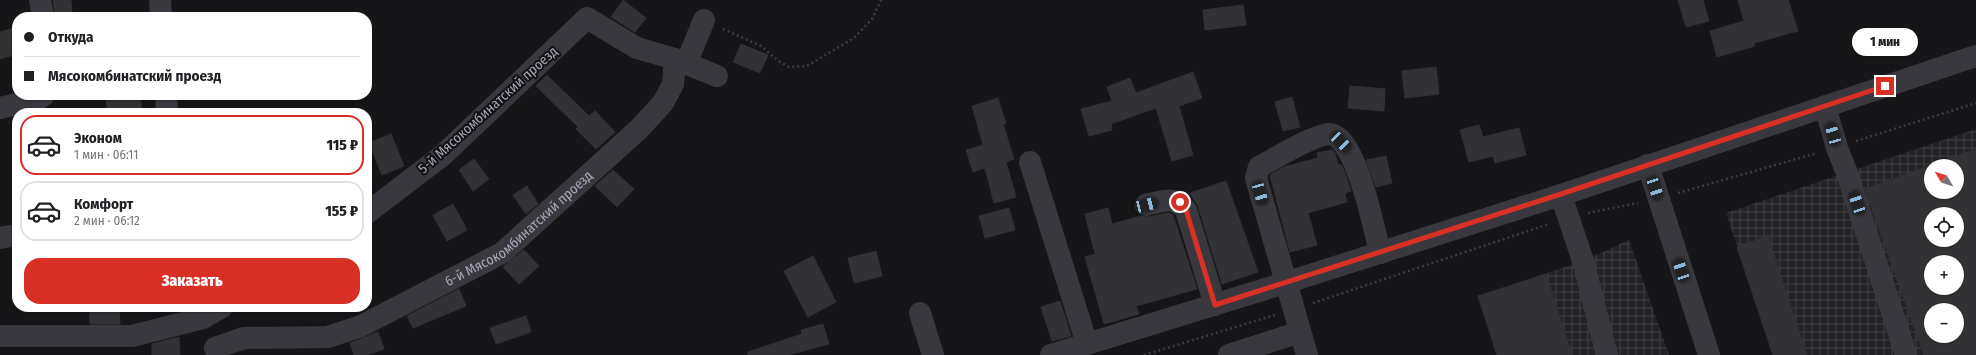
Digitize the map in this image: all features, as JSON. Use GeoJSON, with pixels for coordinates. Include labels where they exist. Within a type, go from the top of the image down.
{"type":"FeatureCollection","features":[{"type":"Feature","properties":{"kind":"street"},"geometry":{"type":"LineString","coordinates":[[40,0],[42,12]]}},
{"type":"Feature","properties":{"kind":"street"},"geometry":{"type":"LineString","coordinates":[[160,0],[161,12]]}},
{"type":"Feature","properties":{"kind":"street","name":"5-й Мясокомбинатский проезд"},"geometry":{"type":"LineString","coordinates":[[372,209],[443,155],[587,18],[637,48],[681,61]]}},
{"type":"Feature","properties":{"kind":"street","name":"6-й Мясокомбинатский проезд"},"geometry":{"type":"LineString","coordinates":[[216,351],[244,338],[328,337],[348,331],[361,326],[502,253],[639,129],[663,103],[673,84],[681,61],[704,20]]}},
{"type":"Feature","properties":{"kind":"street"},"geometry":{"type":"LineString","coordinates":[[1051,355],[1380,253],[1976,56]]}},
{"type":"Feature","properties":{"kind":"street"},"geometry":{"type":"LineString","coordinates":[[681,61],[717,76]]}},
{"type":"Feature","properties":{"kind":"street"},"geometry":{"type":"LineString","coordinates":[[0,108],[32,100]]}},
{"type":"Feature","properties":{"kind":"street"},"geometry":{"type":"LineString","coordinates":[[1825,106],[1837,148],[1847,172],[1906,355]]}},
{"type":"Feature","properties":{"kind":"street"},"geometry":{"type":"LineString","coordinates":[[1307,355],[1285,283],[1256,178],[1259,168],[1298,146],[1328,134],[1335,135],[1348,148],[1363,186],[1380,253]]}},
{"type":"Feature","properties":{"kind":"street"},"geometry":{"type":"LineString","coordinates":[[1030,162],[1086,344]]}},
{"type":"Feature","properties":{"kind":"street"},"geometry":{"type":"LineString","coordinates":[[1648,165],[1708,355]]}},
{"type":"Feature","properties":{"kind":"street"},"geometry":{"type":"LineString","coordinates":[[1561,194],[1583,261],[1607,355]]}},
{"type":"Feature","properties":{"kind":"street"},"geometry":{"type":"LineString","coordinates":[[1146,205],[1169,200],[1180,202],[1186,210],[1215,305]]}},
{"type":"Feature","properties":{"kind":"street"},"geometry":{"type":"LineString","coordinates":[[0,238],[12,236]]}},
{"type":"Feature","properties":{"kind":"street"},"geometry":{"type":"LineString","coordinates":[[0,336],[132,336],[201,313],[216,351]]}},
{"type":"Feature","properties":{"kind":"street"},"geometry":{"type":"LineString","coordinates":[[920,313],[933,355]]}},
{"type":"Feature","properties":{"kind":"street"},"geometry":{"type":"LineString","coordinates":[[1229,355],[1300,332]]}},
{"type":"Feature","properties":{"kind":"path"},"geometry":{"type":"LineString","coordinates":[[704,20],[762,46],[777,60],[789,66],[807,66],[854,38],[872,19],[881,0]]}},
{"type":"Feature","properties":{"kind":"shaded area"},"geometry":{"type":"Polygon","coordinates":[[[1976,129],[1976,355],[1773,355],[1726,213],[1976,129]]]}},
{"type":"Feature","properties":{"kind":"shaded area"},"geometry":{"type":"Polygon","coordinates":[[[1629,240],[1669,355],[1497,355],[1478,296],[1583,261],[1629,240]]]}},
{"type":"Feature","properties":{"kind":"building"},"geometry":{"type":"Polygon","coordinates":[[[53,0],[71,0],[72,12],[54,12],[53,0]]]}},
{"type":"Feature","properties":{"kind":"building"},"geometry":{"type":"Polygon","coordinates":[[[623,0],[646,18],[635,32],[611,17],[623,0]]]}},
{"type":"Feature","properties":{"kind":"building"},"geometry":{"type":"Polygon","coordinates":[[[1678,0],[1703,0],[1709,21],[1686,27],[1678,0]]]}},
{"type":"Feature","properties":{"kind":"building"},"geometry":{"type":"Polygon","coordinates":[[[1738,0],[1788,0],[1798,31],[1754,43],[1755,46],[1717,57],[1710,31],[1744,21],[1738,0]]]}},
{"type":"Feature","properties":{"kind":"building"},"geometry":{"type":"Polygon","coordinates":[[[1243,5],[1246,25],[1205,30],[1203,10],[1243,5]]]}},
{"type":"Feature","properties":{"kind":"building"},"geometry":{"type":"Polygon","coordinates":[[[12,28],[12,55],[0,59],[0,32],[12,28]]]}},
{"type":"Feature","properties":{"kind":"building"},"geometry":{"type":"Polygon","coordinates":[[[741,44],[768,55],[760,73],[733,62],[741,44]]]}},
{"type":"Feature","properties":{"kind":"building"},"geometry":{"type":"Polygon","coordinates":[[[1436,67],[1439,94],[1405,98],[1402,71],[1436,67]]]}},
{"type":"Feature","properties":{"kind":"building"},"geometry":{"type":"Polygon","coordinates":[[[1193,72],[1202,98],[1179,106],[1193,155],[1172,161],[1156,108],[1111,124],[1112,130],[1089,136],[1081,109],[1112,101],[1107,87],[1130,78],[1136,93],[1193,72]]]}},
{"type":"Feature","properties":{"kind":"building"},"geometry":{"type":"Polygon","coordinates":[[[547,75],[589,116],[595,111],[615,132],[596,149],[576,129],[578,127],[536,86],[547,75]]]}},
{"type":"Feature","properties":{"kind":"building"},"geometry":{"type":"Polygon","coordinates":[[[1350,86],[1385,89],[1384,111],[1348,108],[1350,86]]]}},
{"type":"Feature","properties":{"kind":"building"},"geometry":{"type":"Polygon","coordinates":[[[1292,97],[1300,127],[1283,131],[1275,102],[1292,97]]]}},
{"type":"Feature","properties":{"kind":"building"},"geometry":{"type":"Polygon","coordinates":[[[998,98],[1006,124],[1003,124],[1014,159],[1006,162],[1016,197],[994,203],[985,168],[973,172],[966,150],[983,145],[972,106],[998,98]]]}},
{"type":"Feature","properties":{"kind":"building"},"geometry":{"type":"Polygon","coordinates":[[[106,100],[140,100],[142,108],[107,108],[106,100]]]}},
{"type":"Feature","properties":{"kind":"building"},"geometry":{"type":"Polygon","coordinates":[[[1479,125],[1483,137],[1519,128],[1526,155],[1495,163],[1493,156],[1469,162],[1460,130],[1479,125]]]}},
{"type":"Feature","properties":{"kind":"building"},"geometry":{"type":"Polygon","coordinates":[[[391,134],[404,166],[382,175],[372,150],[372,142],[391,134]]]}},
{"type":"Feature","properties":{"kind":"building"},"geometry":{"type":"Polygon","coordinates":[[[1976,149],[1976,355],[1924,355],[1865,189],[1924,168],[1924,199],[1964,199],[1964,159],[1948,159],[1976,149]]]}},
{"type":"Feature","properties":{"kind":"building"},"geometry":{"type":"Polygon","coordinates":[[[1332,150],[1335,153],[1338,165],[1341,165],[1344,170],[1351,191],[1345,193],[1347,202],[1308,213],[1317,245],[1290,252],[1270,175],[1284,167],[1318,158],[1317,153],[1332,150]]]}},
{"type":"Feature","properties":{"kind":"building"},"geometry":{"type":"Polygon","coordinates":[[[1386,156],[1392,183],[1376,187],[1366,160],[1386,156]]]}},
{"type":"Feature","properties":{"kind":"building"},"geometry":{"type":"Polygon","coordinates":[[[474,159],[489,179],[473,191],[459,170],[474,159]]]}},
{"type":"Feature","properties":{"kind":"building"},"geometry":{"type":"Polygon","coordinates":[[[613,170],[634,189],[617,207],[595,186],[613,170]]]}},
{"type":"Feature","properties":{"kind":"building"},"geometry":{"type":"Polygon","coordinates":[[[1226,181],[1258,272],[1222,284],[1198,206],[1190,193],[1226,181]]]}},
{"type":"Feature","properties":{"kind":"building"},"geometry":{"type":"Polygon","coordinates":[[[527,186],[538,204],[526,214],[513,195],[527,186]]]}},
{"type":"Feature","properties":{"kind":"building"},"geometry":{"type":"Polygon","coordinates":[[[453,204],[467,230],[447,241],[433,215],[453,204]]]}},
{"type":"Feature","properties":{"kind":"building"},"geometry":{"type":"Polygon","coordinates":[[[1009,208],[1015,230],[985,238],[979,216],[1009,208]]]}},
{"type":"Feature","properties":{"kind":"building"},"geometry":{"type":"Polygon","coordinates":[[[1108,208],[1112,224],[1141,216],[1149,217],[1168,213],[1173,215],[1197,289],[1136,306],[1139,314],[1104,324],[1085,257],[1095,254],[1085,214],[1108,208]]]}},
{"type":"Feature","properties":{"kind":"building"},"geometry":{"type":"Polygon","coordinates":[[[1768,236],[1807,355],[1773,355],[1737,247],[1768,236]]]}},
{"type":"Feature","properties":{"kind":"building"},"geometry":{"type":"Polygon","coordinates":[[[524,250],[539,266],[519,284],[503,267],[524,250]]]}},
{"type":"Feature","properties":{"kind":"building"},"geometry":{"type":"Polygon","coordinates":[[[876,251],[882,276],[854,283],[848,258],[876,251]]]}},
{"type":"Feature","properties":{"kind":"building"},"geometry":{"type":"Polygon","coordinates":[[[813,256],[836,302],[808,317],[784,271],[813,256]]]}},
{"type":"Feature","properties":{"kind":"building"},"geometry":{"type":"Polygon","coordinates":[[[1546,274],[1572,355],[1497,355],[1478,296],[1546,274]]]}},
{"type":"Feature","properties":{"kind":"building"},"geometry":{"type":"Polygon","coordinates":[[[459,289],[466,306],[413,328],[407,316],[459,289]]]}},
{"type":"Feature","properties":{"kind":"building"},"geometry":{"type":"Polygon","coordinates":[[[1060,301],[1071,336],[1052,341],[1041,307],[1060,301]]]}},
{"type":"Feature","properties":{"kind":"building"},"geometry":{"type":"Polygon","coordinates":[[[89,312],[119,312],[120,324],[90,324],[89,312]]]}},
{"type":"Feature","properties":{"kind":"building"},"geometry":{"type":"Polygon","coordinates":[[[526,316],[531,332],[496,344],[490,328],[526,316]]]}},
{"type":"Feature","properties":{"kind":"building"},"geometry":{"type":"Polygon","coordinates":[[[823,324],[829,344],[788,355],[748,355],[748,352],[802,334],[801,330],[823,324]]]}},
{"type":"Feature","properties":{"kind":"building"},"geometry":{"type":"Polygon","coordinates":[[[378,332],[384,349],[367,355],[354,355],[350,343],[378,332]]]}},
{"type":"Feature","properties":{"kind":"building"},"geometry":{"type":"Polygon","coordinates":[[[179,337],[180,355],[152,355],[152,344],[179,337]]]}},
{"type":"Feature","properties":{"kind":"route"},"geometry":{"type":"LineString","coordinates":[[1180,202],[1186,210],[1215,305],[1561,194],[1885,86]]}}]}
